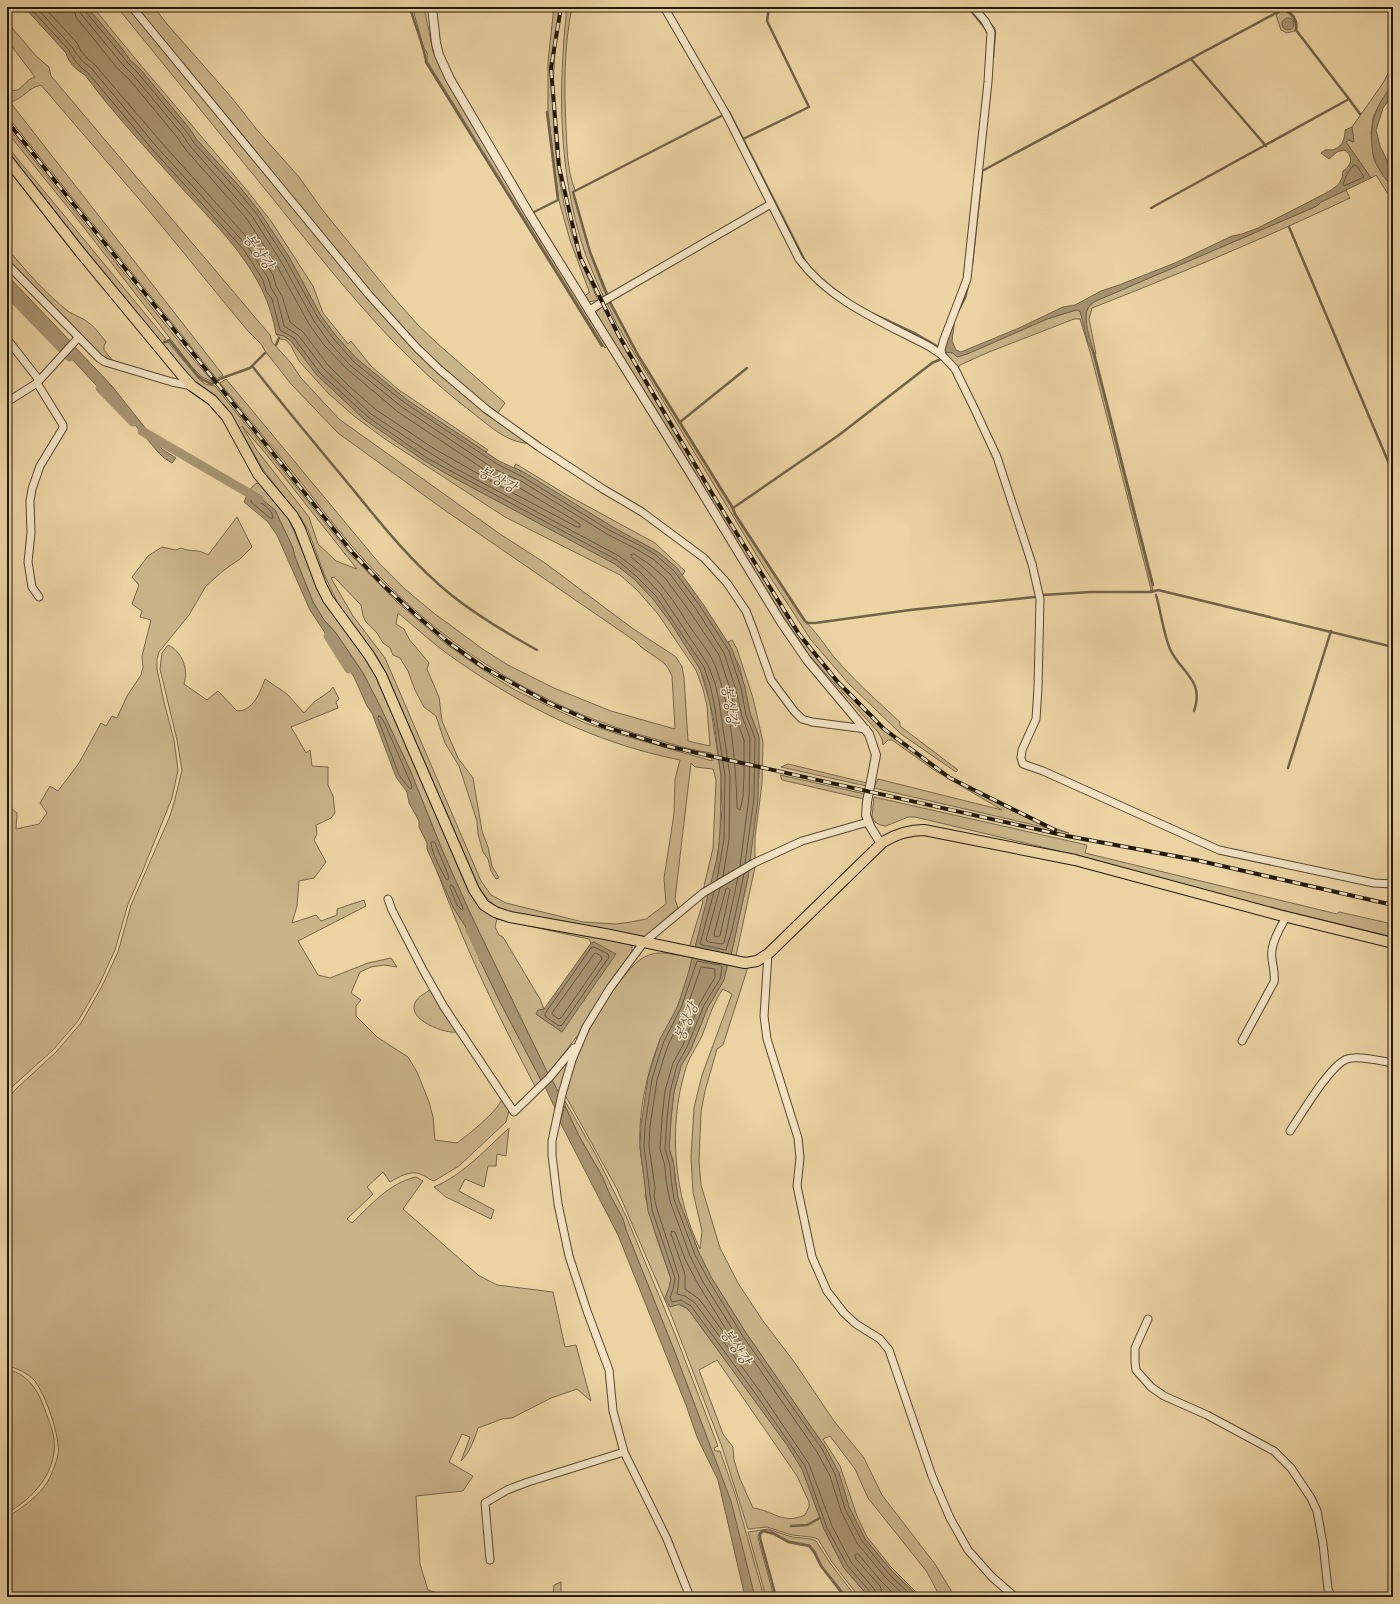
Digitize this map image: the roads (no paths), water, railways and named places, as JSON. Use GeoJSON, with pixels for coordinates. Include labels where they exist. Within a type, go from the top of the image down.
{"type":"FeatureCollection","features":[{"type":"Feature","properties":{"kind":"main road"},"geometry":{"type":"LineString","coordinates":[[7,159],[80,252],[192,386],[212,400],[227,417],[258,474],[293,516],[300,529],[321,585],[328,599],[369,655],[381,675],[474,890],[484,904],[495,912],[510,917],[644,942],[745,963],[757,961],[768,954],[881,844],[890,838],[907,831],[924,830],[1075,860],[1286,917],[1393,943]]}},
{"type":"Feature","properties":{"kind":"street"},"geometry":{"type":"LineString","coordinates":[[132,7],[369,295],[399,329],[436,366],[486,409],[509,426],[603,489],[642,512],[704,558],[727,583],[746,611],[772,680],[794,711],[802,719],[812,722],[866,729]]}},
{"type":"Feature","properties":{"kind":"street"},"geometry":{"type":"LineString","coordinates":[[432,7],[436,44],[439,55],[450,79],[506,177],[781,622],[807,660],[869,734],[876,755],[866,815],[868,822],[881,844]]}},
{"type":"Feature","properties":{"kind":"street"},"geometry":{"type":"LineString","coordinates":[[664,7],[726,114],[799,259],[818,282],[831,292],[858,309],[930,347],[942,355],[955,369],[997,457],[1032,564],[1040,599],[1036,719],[1022,750],[1021,758],[1023,764],[1042,771],[1219,850],[1374,883],[1393,884]]}},
{"type":"Feature","properties":{"kind":"street"},"geometry":{"type":"LineString","coordinates":[[942,355],[941,350],[944,339],[967,279],[988,82],[990,32],[985,21],[973,7]]}},
{"type":"Feature","properties":{"kind":"street"},"geometry":{"type":"LineString","coordinates":[[589,311],[771,204]]}},
{"type":"Feature","properties":{"kind":"street"},"geometry":{"type":"LineString","coordinates":[[7,264],[76,340],[105,362],[172,382],[192,386]]}},
{"type":"Feature","properties":{"kind":"street"},"geometry":{"type":"LineString","coordinates":[[7,338],[38,382],[64,428],[40,466],[30,500],[31,533],[28,562],[32,587],[39,597]]}},
{"type":"Feature","properties":{"kind":"street"},"geometry":{"type":"LineString","coordinates":[[7,402],[38,382],[76,340]]}},
{"type":"Feature","properties":{"kind":"street"},"geometry":{"type":"LineString","coordinates":[[690,1597],[667,1539],[624,1452],[613,1411],[609,1370],[587,1311],[569,1256],[558,1204],[552,1155],[552,1141],[562,1094],[578,1043],[586,1026],[610,988],[644,942],[703,893],[754,862],[802,841],[868,822]]}},
{"type":"Feature","properties":{"kind":"street"},"geometry":{"type":"LineString","coordinates":[[388,899],[392,910],[423,970],[444,1007],[514,1112],[549,1078],[578,1043]]}},
{"type":"Feature","properties":{"kind":"street"},"geometry":{"type":"LineString","coordinates":[[1242,1041],[1274,982],[1276,974],[1272,961],[1272,948],[1286,917]]}},
{"type":"Feature","properties":{"kind":"street"},"geometry":{"type":"LineString","coordinates":[[768,954],[764,1016],[766,1031],[798,1138],[800,1158],[797,1186],[812,1257],[827,1291],[844,1313],[856,1324],[880,1338],[889,1350],[932,1476],[950,1518],[968,1550],[992,1577],[1015,1597]]}},
{"type":"Feature","properties":{"kind":"street"},"geometry":{"type":"LineString","coordinates":[[1290,1131],[1331,1072],[1346,1059],[1358,1057],[1393,1063]]}},
{"type":"Feature","properties":{"kind":"street"},"geometry":{"type":"LineString","coordinates":[[1148,1319],[1135,1348],[1136,1370],[1147,1383],[1164,1396],[1207,1415],[1274,1451],[1291,1468],[1311,1498],[1317,1511],[1323,1544],[1328,1589],[1331,1597]]}},
{"type":"Feature","properties":{"kind":"street"},"geometry":{"type":"LineString","coordinates":[[490,1560],[485,1503],[507,1490],[521,1484],[624,1452]]}},
{"type":"Feature","properties":{"kind":"water","name":"봉상강"},"geometry":{"type":"Polygon","coordinates":[[[24,7],[87,7],[130,60],[140,69],[189,128],[197,140],[239,186],[259,211],[289,257],[321,316],[336,336],[357,359],[407,400],[499,461],[525,473],[611,526],[658,552],[677,568],[703,604],[732,649],[745,687],[750,713],[759,737],[758,799],[748,877],[731,955],[695,948],[718,854],[722,809],[721,776],[714,721],[706,686],[700,669],[671,623],[653,599],[634,579],[615,564],[425,461],[365,420],[317,375],[291,341],[284,336],[276,334],[271,311],[262,290],[239,252],[130,130],[85,75],[73,66],[66,53],[24,7]]]}},
{"type":"Feature","properties":{"kind":"water"},"geometry":{"type":"Polygon","coordinates":[[[1290,18],[1293,19],[1293,29],[1286,30],[1283,29],[1282,22],[1283,19],[1290,18]]]}},
{"type":"Feature","properties":{"kind":"water"},"geometry":{"type":"Polygon","coordinates":[[[1393,84],[1393,94],[1383,108],[1376,130],[1380,146],[1393,173],[1393,188],[1382,174],[1375,160],[1372,149],[1372,127],[1379,105],[1393,84]]]}},
{"type":"Feature","properties":{"kind":"water"},"geometry":{"type":"Polygon","coordinates":[[[1352,127],[1354,142],[1349,140],[1346,142],[1371,178],[1321,202],[1317,206],[1094,302],[1090,305],[1086,312],[1086,324],[1094,353],[1088,343],[1080,311],[1076,310],[1047,319],[967,354],[957,357],[953,353],[945,352],[955,319],[952,341],[956,350],[961,352],[1019,328],[1063,307],[1075,305],[1101,291],[1175,263],[1232,236],[1258,228],[1328,192],[1338,185],[1342,178],[1343,171],[1346,169],[1351,160],[1347,152],[1344,150],[1337,152],[1329,159],[1321,153],[1325,150],[1333,150],[1338,148],[1345,136],[1345,130],[1352,127]]]}},
{"type":"Feature","properties":{"kind":"water"},"geometry":{"type":"Polygon","coordinates":[[[7,275],[71,342],[64,349],[7,289],[7,275]]]}},
{"type":"Feature","properties":{"kind":"water"},"geometry":{"type":"Polygon","coordinates":[[[74,346],[112,386],[162,449],[176,458],[172,463],[158,452],[114,400],[96,385],[70,357],[65,355],[74,346]]]}},
{"type":"Feature","properties":{"kind":"water"},"geometry":{"type":"Polygon","coordinates":[[[248,493],[259,497],[275,510],[293,548],[295,557],[313,602],[324,620],[336,633],[363,673],[380,706],[410,770],[443,852],[470,913],[548,1074],[542,1082],[500,1002],[479,958],[478,946],[453,907],[427,849],[427,843],[419,827],[419,821],[409,803],[407,792],[396,777],[372,713],[367,706],[354,677],[310,610],[277,535],[267,521],[244,502],[248,493]]]}},
{"type":"Feature","properties":{"kind":"water"},"geometry":{"type":"Polygon","coordinates":[[[594,942],[616,954],[562,1032],[536,1014],[538,1010],[544,1009],[591,943],[594,942]]]}},
{"type":"Feature","properties":{"kind":"water","name":"봉상강"},"geometry":{"type":"Polygon","coordinates":[[[693,955],[728,963],[724,980],[708,1007],[691,1049],[681,1066],[674,1092],[669,1149],[674,1165],[678,1198],[699,1253],[711,1277],[746,1333],[825,1447],[839,1473],[849,1507],[865,1539],[892,1571],[919,1597],[869,1597],[844,1568],[824,1529],[802,1469],[787,1445],[688,1309],[680,1304],[670,1307],[665,1298],[671,1279],[648,1211],[640,1146],[641,1125],[648,1078],[660,1039],[678,1006],[693,955]]]}},
{"type":"Feature","properties":{"kind":"water"},"geometry":{"type":"Polygon","coordinates":[[[552,1080],[561,1097],[556,1110],[545,1087],[552,1080]]]}},
{"type":"Feature","properties":{"kind":"water"},"geometry":{"type":"Polygon","coordinates":[[[565,1106],[579,1136],[602,1176],[623,1219],[674,1350],[731,1501],[755,1597],[745,1597],[718,1480],[697,1437],[686,1405],[618,1235],[560,1122],[565,1106]]]}},
{"type":"Feature","properties":{"kind":"waterway"},"geometry":{"type":"LineString","coordinates":[[408,7],[411,11],[420,37],[426,62],[602,346]]}},
{"type":"Feature","properties":{"kind":"waterway"},"geometry":{"type":"LineString","coordinates":[[769,7],[767,21],[809,107],[743,139],[806,263]]}},
{"type":"Feature","properties":{"kind":"waterway"},"geometry":{"type":"LineString","coordinates":[[968,7],[987,32]]}},
{"type":"Feature","properties":{"kind":"waterway"},"geometry":{"type":"LineString","coordinates":[[982,171],[1276,13],[1280,10],[1278,7]]}},
{"type":"Feature","properties":{"kind":"waterway"},"geometry":{"type":"LineString","coordinates":[[1151,208],[1349,99],[1296,30],[1296,22],[1293,16],[1284,10],[1280,10]]}},
{"type":"Feature","properties":{"kind":"waterway"},"geometry":{"type":"LineString","coordinates":[[993,57],[995,31]]}},
{"type":"Feature","properties":{"kind":"waterway"},"geometry":{"type":"LineString","coordinates":[[1191,59],[1266,146]]}},
{"type":"Feature","properties":{"kind":"waterway"},"geometry":{"type":"LineString","coordinates":[[1349,99],[1360,114]]}},
{"type":"Feature","properties":{"kind":"waterway"},"geometry":{"type":"LineString","coordinates":[[534,212],[558,200],[547,112]]}},
{"type":"Feature","properties":{"kind":"waterway"},"geometry":{"type":"LineString","coordinates":[[729,112],[743,139]]}},
{"type":"Feature","properties":{"kind":"waterway"},"geometry":{"type":"LineString","coordinates":[[607,294],[590,252],[573,192],[723,115]]}},
{"type":"Feature","properties":{"kind":"waterway"},"geometry":{"type":"LineString","coordinates":[[972,264],[982,173]]}},
{"type":"Feature","properties":{"kind":"waterway"},"geometry":{"type":"LineString","coordinates":[[1289,227],[1393,473]]}},
{"type":"Feature","properties":{"kind":"waterway"},"geometry":{"type":"LineString","coordinates":[[957,313],[965,298],[968,286]]}},
{"type":"Feature","properties":{"kind":"waterway"},"geometry":{"type":"LineString","coordinates":[[7,292],[70,357]]}},
{"type":"Feature","properties":{"kind":"waterway"},"geometry":{"type":"LineString","coordinates":[[610,302],[638,355],[733,508],[735,514],[805,621],[808,623],[815,623],[910,610],[1034,597]]}},
{"type":"Feature","properties":{"kind":"waterway"},"geometry":{"type":"LineString","coordinates":[[871,313],[916,334],[937,346]]}},
{"type":"Feature","properties":{"kind":"waterway"},"geometry":{"type":"LineString","coordinates":[[276,345],[279,338]]}},
{"type":"Feature","properties":{"kind":"waterway"},"geometry":{"type":"LineString","coordinates":[[165,342],[169,340],[198,376],[212,384],[222,378],[250,368],[265,353]]}},
{"type":"Feature","properties":{"kind":"waterway"},"geometry":{"type":"LineString","coordinates":[[1094,353],[1153,585]]}},
{"type":"Feature","properties":{"kind":"waterway"},"geometry":{"type":"LineString","coordinates":[[733,508],[839,435],[932,363],[941,359]]}},
{"type":"Feature","properties":{"kind":"waterway"},"geometry":{"type":"LineString","coordinates":[[253,367],[385,529],[436,582],[470,609],[503,631],[537,650]]}},
{"type":"Feature","properties":{"kind":"waterway"},"geometry":{"type":"LineString","coordinates":[[680,422],[747,368]]}},
{"type":"Feature","properties":{"kind":"waterway"},"geometry":{"type":"LineString","coordinates":[[100,388],[133,422]]}},
{"type":"Feature","properties":{"kind":"waterway"},"geometry":{"type":"LineString","coordinates":[[142,431],[259,499]]}},
{"type":"Feature","properties":{"kind":"waterway"},"geometry":{"type":"LineString","coordinates":[[1043,595],[1090,592],[1151,592],[1158,590],[1393,647]]}},
{"type":"Feature","properties":{"kind":"waterway"},"geometry":{"type":"LineString","coordinates":[[1156,595],[1170,649],[1194,684],[1197,700],[1194,711]]}},
{"type":"Feature","properties":{"kind":"waterway"},"geometry":{"type":"LineString","coordinates":[[1288,768],[1331,631]]}},
{"type":"Feature","properties":{"kind":"waterway"},"geometry":{"type":"LineString","coordinates":[[328,636],[349,669]]}},
{"type":"Feature","properties":{"kind":"waterway"},"geometry":{"type":"LineString","coordinates":[[470,929],[483,957]]}},
{"type":"Feature","properties":{"kind":"waterway"},"geometry":{"type":"LineString","coordinates":[[791,1526],[807,1525],[820,1518]]}},
{"type":"Feature","properties":{"kind":"waterway"},"geometry":{"type":"LineString","coordinates":[[776,1597],[760,1538],[760,1534],[763,1531],[774,1534],[788,1542],[809,1546],[814,1552],[821,1566],[845,1597]]}},
{"type":"Feature","properties":{"kind":"railway"},"geometry":{"type":"LineString","coordinates":[[561,7],[551,68],[559,167],[580,257],[619,336],[713,495],[799,634],[837,681],[884,729],[950,778],[1055,830]]}},
{"type":"Feature","properties":{"kind":"railway"},"geometry":{"type":"LineString","coordinates":[[7,121],[352,552],[383,585],[416,615],[448,642],[483,667],[547,702],[602,726],[667,746],[1067,836],[1196,860],[1393,905]]}}]}
